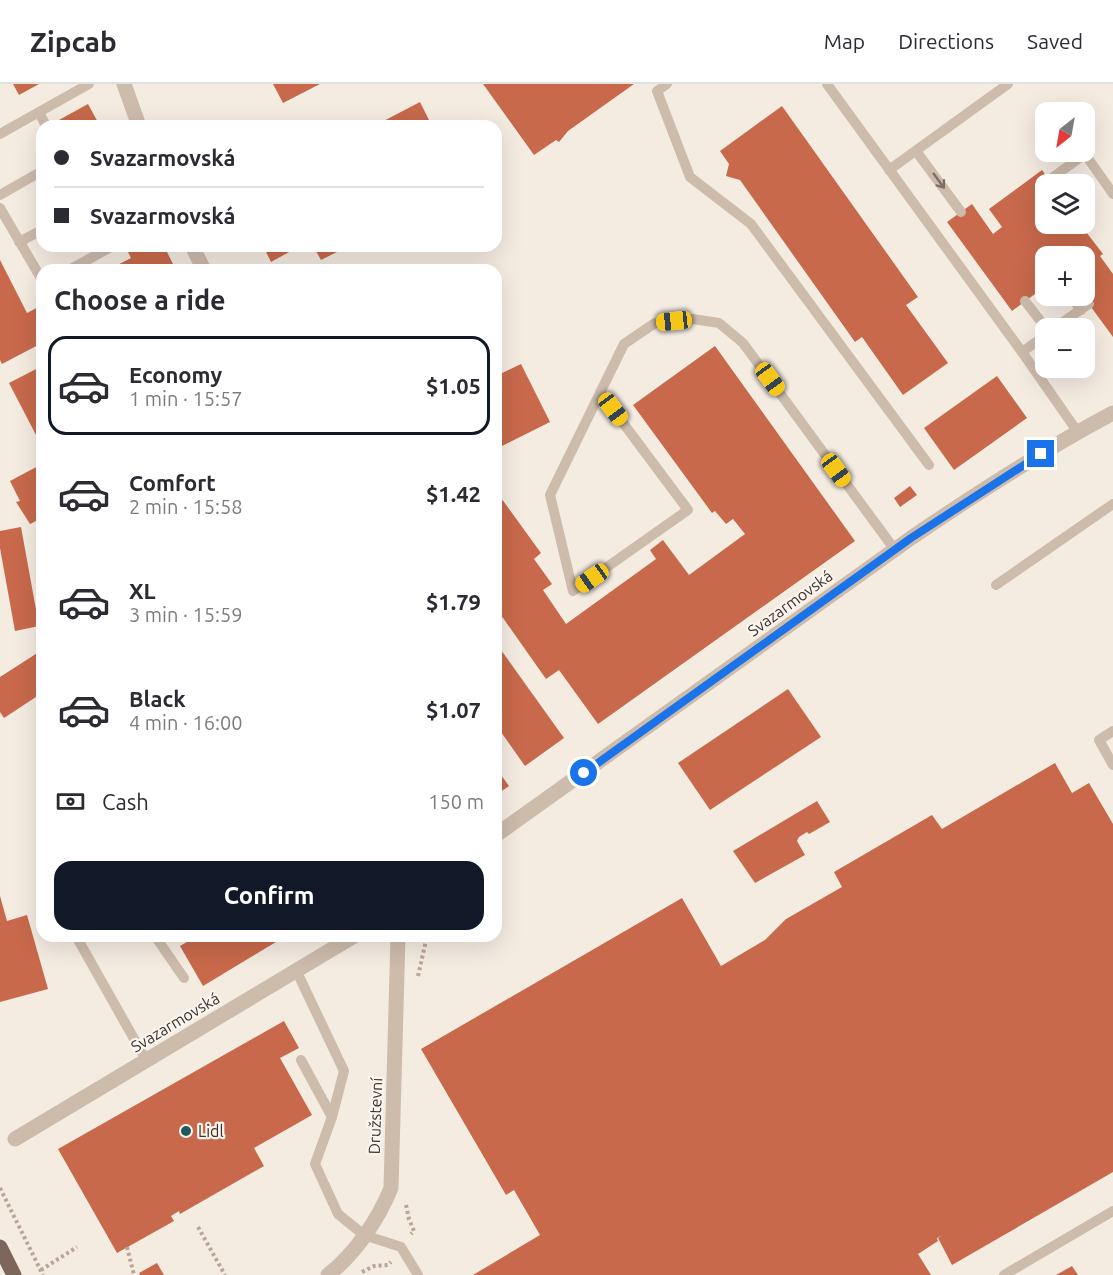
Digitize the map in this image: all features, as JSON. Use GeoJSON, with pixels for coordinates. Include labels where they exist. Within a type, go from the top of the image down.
{"type":"FeatureCollection","features":[{"type":"Feature","properties":{"kind":"main road"},"geometry":{"type":"LineString","coordinates":[[0,1247],[14,1275]]}},
{"type":"Feature","properties":{"kind":"street"},"geometry":{"type":"LineString","coordinates":[[124,84],[137,120]]}},
{"type":"Feature","properties":{"kind":"street","name":"Svazarmovská"},"geometry":{"type":"LineString","coordinates":[[502,831],[973,496],[1077,431],[1113,413]]}},
{"type":"Feature","properties":{"kind":"street","name":"Svazarmovská"},"geometry":{"type":"LineString","coordinates":[[15,1138],[344,942]]}},
{"type":"Feature","properties":{"kind":"street","name":"Družstevní"},"geometry":{"type":"LineString","coordinates":[[328,1275],[364,1235],[378,1215],[391,1188],[398,942]]}},
{"type":"Feature","properties":{"kind":"lane"},"geometry":{"type":"LineString","coordinates":[[0,134],[89,84]]}},
{"type":"Feature","properties":{"kind":"lane"},"geometry":{"type":"LineString","coordinates":[[667,84],[657,91],[690,177],[751,224],[929,465]]}},
{"type":"Feature","properties":{"kind":"lane"},"geometry":{"type":"LineString","coordinates":[[827,84],[1077,431]]}},
{"type":"Feature","properties":{"kind":"lane"},"geometry":{"type":"LineString","coordinates":[[889,170],[1008,84]]}},
{"type":"Feature","properties":{"kind":"lane"},"geometry":{"type":"LineString","coordinates":[[39,112],[43,120]]}},
{"type":"Feature","properties":{"kind":"lane"},"geometry":{"type":"LineString","coordinates":[[916,151],[961,212]]}},
{"type":"Feature","properties":{"kind":"lane"},"geometry":{"type":"LineString","coordinates":[[1057,174],[1085,154],[1113,194]]}},
{"type":"Feature","properties":{"kind":"lane"},"geometry":{"type":"LineString","coordinates":[[0,195],[36,174]]}},
{"type":"Feature","properties":{"kind":"lane"},"geometry":{"type":"LineString","coordinates":[[0,208],[36,270]]}},
{"type":"Feature","properties":{"kind":"lane"},"geometry":{"type":"LineString","coordinates":[[20,242],[36,233]]}},
{"type":"Feature","properties":{"kind":"lane"},"geometry":{"type":"LineString","coordinates":[[80,264],[102,252]]}},
{"type":"Feature","properties":{"kind":"lane"},"geometry":{"type":"LineString","coordinates":[[1025,301],[1038,318]]}},
{"type":"Feature","properties":{"kind":"lane"},"geometry":{"type":"LineString","coordinates":[[1069,318],[1084,306]]}},
{"type":"Feature","properties":{"kind":"lane"},"geometry":{"type":"LineString","coordinates":[[600,392],[688,510],[573,591],[550,495],[600,392],[624,344],[655,323],[693,319],[718,323],[743,343],[895,550]]}},
{"type":"Feature","properties":{"kind":"lane"},"geometry":{"type":"LineString","coordinates":[[1022,352],[1035,343]]}},
{"type":"Feature","properties":{"kind":"lane"},"geometry":{"type":"LineString","coordinates":[[996,585],[1113,504]]}},
{"type":"Feature","properties":{"kind":"lane"},"geometry":{"type":"LineString","coordinates":[[1113,731],[1099,740],[1113,765]]}},
{"type":"Feature","properties":{"kind":"lane"},"geometry":{"type":"LineString","coordinates":[[79,942],[146,1060]]}},
{"type":"Feature","properties":{"kind":"lane"},"geometry":{"type":"LineString","coordinates":[[159,942],[184,978]]}},
{"type":"Feature","properties":{"kind":"lane"},"geometry":{"type":"LineString","coordinates":[[296,970],[344,1071],[332,1117],[315,1164],[338,1214],[364,1235],[402,1247],[418,1275]]}},
{"type":"Feature","properties":{"kind":"lane"},"geometry":{"type":"LineString","coordinates":[[301,1060],[332,1117]]}},
{"type":"Feature","properties":{"kind":"lane"},"geometry":{"type":"LineString","coordinates":[[1004,1275],[1113,1212]]}},
{"type":"Feature","properties":{"kind":"path"},"geometry":{"type":"LineString","coordinates":[[0,1188],[42,1273],[77,1248]]}},
{"type":"Feature","properties":{"kind":"path"},"geometry":{"type":"LineString","coordinates":[[198,1227],[225,1275]]}},
{"type":"Feature","properties":{"kind":"path"},"geometry":{"type":"LineString","coordinates":[[127,1247],[134,1275]]}},
{"type":"Feature","properties":{"kind":"building"},"geometry":{"type":"Polygon","coordinates":[[[13,84],[39,84],[19,95],[13,84]]]}},
{"type":"Feature","properties":{"kind":"building"},"geometry":{"type":"Polygon","coordinates":[[[273,84],[320,84],[283,103],[273,84]]]}},
{"type":"Feature","properties":{"kind":"building"},"geometry":{"type":"Polygon","coordinates":[[[483,84],[634,84],[568,131],[559,142],[556,140],[534,155],[483,84]]]}},
{"type":"Feature","properties":{"kind":"building"},"geometry":{"type":"Polygon","coordinates":[[[420,102],[429,120],[386,120],[420,102]]]}},
{"type":"Feature","properties":{"kind":"building"},"geometry":{"type":"Polygon","coordinates":[[[88,104],[97,120],[59,120],[88,104]]]}},
{"type":"Feature","properties":{"kind":"building"},"geometry":{"type":"Polygon","coordinates":[[[782,106],[918,297],[906,305],[948,363],[903,395],[862,337],[855,342],[740,180],[726,176],[729,164],[720,151],[782,106]]]}},
{"type":"Feature","properties":{"kind":"building"},"geometry":{"type":"Polygon","coordinates":[[[1035,175],[1035,234],[1088,234],[1103,254],[1100,256],[1113,274],[1113,337],[1090,306],[1095,306],[1095,246],[1035,246],[1035,294],[1012,311],[947,222],[972,204],[993,234],[1002,227],[989,209],[1035,175]]]}},
{"type":"Feature","properties":{"kind":"building"},"geometry":{"type":"Polygon","coordinates":[[[128,252],[167,252],[173,264],[120,264],[131,258],[128,252]]]}},
{"type":"Feature","properties":{"kind":"building"},"geometry":{"type":"Polygon","coordinates":[[[266,252],[289,252],[271,262],[266,252]]]}},
{"type":"Feature","properties":{"kind":"building"},"geometry":{"type":"Polygon","coordinates":[[[316,252],[337,252],[321,260],[316,252]]]}},
{"type":"Feature","properties":{"kind":"building"},"geometry":{"type":"Polygon","coordinates":[[[0,260],[27,313],[36,308],[36,346],[2,364],[0,360],[0,260]]]}},
{"type":"Feature","properties":{"kind":"building"},"geometry":{"type":"Polygon","coordinates":[[[715,346],[855,541],[598,724],[559,670],[546,679],[502,617],[502,499],[541,553],[534,559],[552,584],[543,590],[566,624],[656,559],[650,550],[663,540],[689,575],[745,534],[733,519],[726,524],[715,511],[712,513],[633,405],[715,346]]]}},
{"type":"Feature","properties":{"kind":"building"},"geometry":{"type":"Polygon","coordinates":[[[521,364],[550,422],[502,446],[502,373],[521,364]]]}},
{"type":"Feature","properties":{"kind":"building"},"geometry":{"type":"Polygon","coordinates":[[[36,369],[36,435],[9,383],[36,369]]]}},
{"type":"Feature","properties":{"kind":"building"},"geometry":{"type":"Polygon","coordinates":[[[997,376],[1027,418],[954,470],[924,428],[997,376]]]}},
{"type":"Feature","properties":{"kind":"building"},"geometry":{"type":"Polygon","coordinates":[[[36,467],[36,521],[30,524],[16,502],[20,501],[10,481],[36,467]]]}},
{"type":"Feature","properties":{"kind":"building"},"geometry":{"type":"Polygon","coordinates":[[[910,486],[917,495],[900,507],[894,498],[910,486]]]}},
{"type":"Feature","properties":{"kind":"building"},"geometry":{"type":"Polygon","coordinates":[[[21,527],[36,610],[36,627],[15,631],[0,548],[0,531],[21,527]]]}},
{"type":"Feature","properties":{"kind":"building"},"geometry":{"type":"Polygon","coordinates":[[[502,651],[564,738],[525,766],[502,733],[502,651]]]}},
{"type":"Feature","properties":{"kind":"building"},"geometry":{"type":"Polygon","coordinates":[[[36,654],[36,697],[4,718],[0,712],[0,677],[36,654]]]}},
{"type":"Feature","properties":{"kind":"building"},"geometry":{"type":"Polygon","coordinates":[[[788,689],[821,737],[710,810],[678,763],[788,689]]]}},
{"type":"Feature","properties":{"kind":"building"},"geometry":{"type":"Polygon","coordinates":[[[1055,763],[1072,793],[1089,783],[1113,824],[1113,1172],[952,1265],[938,1238],[943,1235],[937,1238],[938,1241],[918,1254],[931,1275],[473,1275],[540,1235],[514,1190],[506,1195],[421,1049],[682,898],[721,966],[765,940],[786,919],[842,887],[834,872],[932,815],[942,829],[1055,763]]]}},
{"type":"Feature","properties":{"kind":"building"},"geometry":{"type":"Polygon","coordinates":[[[502,776],[509,786],[502,791],[502,776]]]}},
{"type":"Feature","properties":{"kind":"building"},"geometry":{"type":"Polygon","coordinates":[[[817,801],[830,822],[799,837],[797,841],[805,855],[755,883],[733,851],[817,801]]]}},
{"type":"Feature","properties":{"kind":"building"},"geometry":{"type":"Polygon","coordinates":[[[0,896],[7,921],[27,915],[48,989],[0,1002],[0,896]]]}},
{"type":"Feature","properties":{"kind":"building"},"geometry":{"type":"Polygon","coordinates":[[[187,942],[276,942],[203,986],[180,946],[187,942]]]}},
{"type":"Feature","properties":{"kind":"building","name":"Lidl"},"geometry":{"type":"Polygon","coordinates":[[[284,1021],[299,1048],[280,1058],[312,1115],[254,1148],[264,1166],[180,1214],[179,1211],[171,1216],[174,1221],[117,1253],[58,1149],[284,1021]]]}},
{"type":"Feature","properties":{"kind":"building"},"geometry":{"type":"Polygon","coordinates":[[[157,1263],[164,1275],[140,1275],[139,1273],[157,1263]]]}},
{"type":"Feature","properties":{"kind":"building"},"geometry":{"type":"Polygon","coordinates":[[[1072,1266],[1078,1275],[1056,1275],[1072,1266]]]}},
{"type":"Feature","properties":{"kind":"place","name":"Lidl"},"geometry":{"type":"Point","coordinates":[186,1131]}},
{"type":"Feature","properties":{"kind":"route"},"geometry":{"type":"LineString","coordinates":[[584,773],[911,538],[1041,454]]}}]}
